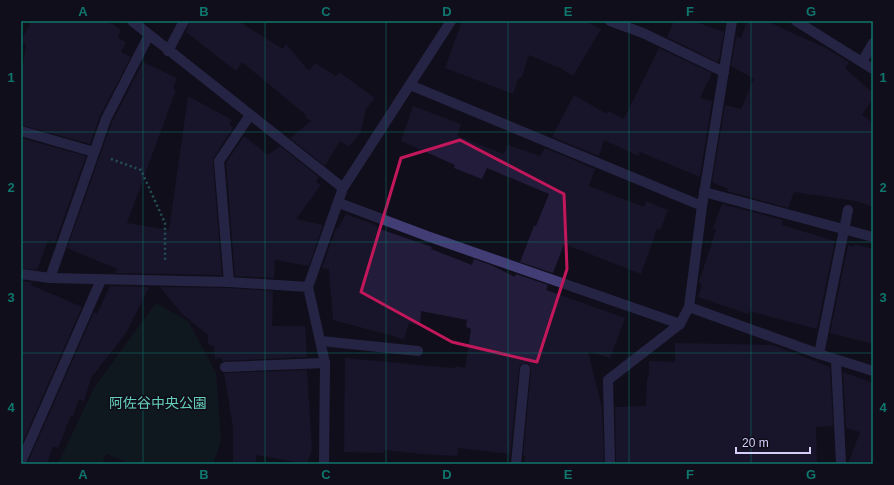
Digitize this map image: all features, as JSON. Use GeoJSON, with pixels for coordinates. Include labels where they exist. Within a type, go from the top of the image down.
{"type":"FeatureCollection","features":[{"type":"Feature","properties":{"kind":"street"},"geometry":{"type":"LineString","coordinates":[[132,21],[343,188]]}},
{"type":"Feature","properties":{"kind":"street"},"geometry":{"type":"LineString","coordinates":[[168,50],[184,21]]}},
{"type":"Feature","properties":{"kind":"street"},"geometry":{"type":"LineString","coordinates":[[324,464],[326,363],[308,287],[343,188],[451,21]]}},
{"type":"Feature","properties":{"kind":"street"},"geometry":{"type":"LineString","coordinates":[[610,21],[643,33],[724,72]]}},
{"type":"Feature","properties":{"kind":"street"},"geometry":{"type":"LineString","coordinates":[[610,464],[608,380],[680,324],[689,307],[704,192],[732,21]]}},
{"type":"Feature","properties":{"kind":"street"},"geometry":{"type":"LineString","coordinates":[[796,21],[873,69]]}},
{"type":"Feature","properties":{"kind":"street"},"geometry":{"type":"LineString","coordinates":[[50,278],[106,119],[149,35]]}},
{"type":"Feature","properties":{"kind":"street"},"geometry":{"type":"LineString","coordinates":[[862,62],[873,43]]}},
{"type":"Feature","properties":{"kind":"street"},"geometry":{"type":"LineString","coordinates":[[410,85],[702,206]]}},
{"type":"Feature","properties":{"kind":"street"},"geometry":{"type":"LineString","coordinates":[[229,282],[219,161],[250,115]]}},
{"type":"Feature","properties":{"kind":"street"},"geometry":{"type":"LineString","coordinates":[[21,131],[94,152]]}},
{"type":"Feature","properties":{"kind":"street"},"geometry":{"type":"LineString","coordinates":[[704,192],[844,228],[873,237]]}},
{"type":"Feature","properties":{"kind":"street"},"geometry":{"type":"LineString","coordinates":[[338,202],[427,236],[680,324]]}},
{"type":"Feature","properties":{"kind":"street"},"geometry":{"type":"LineString","coordinates":[[819,354],[848,210]]}},
{"type":"Feature","properties":{"kind":"street"},"geometry":{"type":"LineString","coordinates":[[21,274],[50,278],[229,282],[308,287]]}},
{"type":"Feature","properties":{"kind":"street"},"geometry":{"type":"LineString","coordinates":[[21,462],[101,280]]}},
{"type":"Feature","properties":{"kind":"street"},"geometry":{"type":"LineString","coordinates":[[689,307],[873,372]]}},
{"type":"Feature","properties":{"kind":"street"},"geometry":{"type":"LineString","coordinates":[[321,341],[418,351]]}},
{"type":"Feature","properties":{"kind":"street"},"geometry":{"type":"LineString","coordinates":[[836,360],[841,464]]}},
{"type":"Feature","properties":{"kind":"street"},"geometry":{"type":"LineString","coordinates":[[225,367],[326,363]]}},
{"type":"Feature","properties":{"kind":"street"},"geometry":{"type":"LineString","coordinates":[[516,464],[525,369]]}},
{"type":"Feature","properties":{"kind":"path"},"geometry":{"type":"LineString","coordinates":[[94,152],[141,170],[165,223],[166,281]]}},
{"type":"Feature","properties":{"kind":"highlighted area"},"geometry":{"type":"Polygon","coordinates":[[[460,140],[564,194],[567,269],[537,362],[452,342],[361,292],[401,158],[460,140]]]}},
{"type":"Feature","properties":{"kind":"green space","name":"阿佐谷中央公園"},"geometry":{"type":"Polygon","coordinates":[[[156,303],[188,321],[216,373],[221,440],[213,464],[133,464],[106,454],[102,464],[58,464],[94,388],[156,303]]]}},
{"type":"Feature","properties":{"kind":"building"},"geometry":{"type":"Polygon","coordinates":[[[31,21],[104,21],[121,30],[118,38],[126,42],[121,52],[131,57],[100,116],[90,144],[21,125],[21,80],[26,44],[21,42],[31,21]]]}},
{"type":"Feature","properties":{"kind":"building"},"geometry":{"type":"Polygon","coordinates":[[[190,21],[238,21],[283,49],[286,44],[309,71],[315,63],[336,76],[339,72],[375,98],[366,109],[361,132],[349,147],[340,141],[325,166],[290,138],[311,121],[305,117],[306,115],[242,62],[236,71],[186,32],[190,21]]]}},
{"type":"Feature","properties":{"kind":"building"},"geometry":{"type":"Polygon","coordinates":[[[462,21],[584,21],[601,29],[573,76],[560,68],[529,55],[522,77],[518,79],[513,94],[445,68],[462,21]]]}},
{"type":"Feature","properties":{"kind":"building"},"geometry":{"type":"Polygon","coordinates":[[[674,21],[693,21],[724,32],[719,59],[717,62],[667,37],[674,21]]]}},
{"type":"Feature","properties":{"kind":"building"},"geometry":{"type":"Polygon","coordinates":[[[747,21],[766,21],[826,48],[849,62],[845,68],[873,93],[873,98],[862,115],[873,123],[873,207],[856,201],[794,192],[788,208],[727,191],[728,189],[712,182],[725,105],[741,109],[754,79],[731,66],[736,37],[741,38],[747,21]]]}},
{"type":"Feature","properties":{"kind":"building"},"geometry":{"type":"Polygon","coordinates":[[[659,48],[712,73],[700,98],[712,101],[700,177],[640,152],[638,156],[604,140],[599,156],[552,137],[574,95],[607,114],[608,111],[624,119],[659,48]]]}},
{"type":"Feature","properties":{"kind":"building"},"geometry":{"type":"Polygon","coordinates":[[[143,62],[177,78],[173,88],[176,90],[127,223],[169,230],[188,96],[232,120],[229,124],[233,128],[214,157],[213,162],[222,275],[115,273],[117,269],[67,248],[112,122],[143,62]]]}},
{"type":"Feature","properties":{"kind":"building"},"geometry":{"type":"Polygon","coordinates":[[[413,106],[461,124],[457,136],[504,154],[508,145],[540,156],[545,148],[595,169],[589,186],[644,207],[646,201],[668,210],[660,230],[657,229],[641,274],[564,244],[553,273],[520,262],[534,226],[536,226],[549,194],[487,168],[482,179],[454,168],[455,165],[401,141],[413,106]]]}},
{"type":"Feature","properties":{"kind":"building"},"geometry":{"type":"Polygon","coordinates":[[[244,136],[268,155],[280,146],[319,177],[316,182],[321,185],[296,219],[323,225],[309,266],[275,260],[274,278],[235,276],[226,163],[244,136]]]}},
{"type":"Feature","properties":{"kind":"building"},"geometry":{"type":"Polygon","coordinates":[[[21,138],[86,156],[55,243],[48,240],[37,270],[21,268],[21,138]]]}},
{"type":"Feature","properties":{"kind":"building"},"geometry":{"type":"Polygon","coordinates":[[[722,204],[783,220],[782,225],[835,241],[817,329],[749,311],[748,314],[698,297],[702,284],[699,282],[716,230],[713,228],[722,204]]]}},
{"type":"Feature","properties":{"kind":"building"},"geometry":{"type":"Polygon","coordinates":[[[346,214],[378,226],[377,228],[432,247],[431,249],[472,265],[474,259],[491,265],[515,277],[516,274],[548,285],[546,290],[625,318],[610,358],[588,351],[602,408],[604,464],[524,464],[525,456],[523,456],[531,370],[529,364],[525,363],[520,365],[519,368],[510,454],[458,448],[457,456],[384,450],[384,453],[344,452],[345,358],[440,367],[455,368],[456,366],[465,368],[471,329],[466,327],[467,320],[421,311],[420,326],[409,323],[404,339],[333,320],[329,269],[322,268],[336,228],[338,228],[346,214]]]}},
{"type":"Feature","properties":{"kind":"building"},"geometry":{"type":"Polygon","coordinates":[[[854,244],[873,249],[873,344],[830,333],[848,245],[854,247],[854,244]]]}},
{"type":"Feature","properties":{"kind":"building"},"geometry":{"type":"Polygon","coordinates":[[[21,281],[32,282],[31,285],[82,307],[21,446],[21,281]]]}},
{"type":"Feature","properties":{"kind":"building"},"geometry":{"type":"Polygon","coordinates":[[[110,286],[149,287],[126,333],[91,378],[84,401],[79,399],[58,448],[53,446],[47,464],[27,464],[94,312],[97,314],[110,286]]]}},
{"type":"Feature","properties":{"kind":"building"},"geometry":{"type":"Polygon","coordinates":[[[160,287],[229,288],[273,291],[272,326],[305,326],[307,357],[222,361],[222,358],[215,359],[214,346],[208,344],[208,335],[182,314],[160,287]]]}},
{"type":"Feature","properties":{"kind":"building"},"geometry":{"type":"Polygon","coordinates":[[[675,343],[773,345],[830,367],[833,426],[816,427],[817,464],[616,464],[615,407],[646,406],[649,361],[675,362],[675,343]]]}},
{"type":"Feature","properties":{"kind":"building"},"geometry":{"type":"Polygon","coordinates":[[[307,370],[312,450],[307,464],[256,455],[256,464],[233,464],[233,427],[224,373],[307,370]]]}},
{"type":"Feature","properties":{"kind":"building"},"geometry":{"type":"Polygon","coordinates":[[[843,372],[873,383],[873,464],[848,464],[860,432],[846,428],[843,372]]]}}]}
